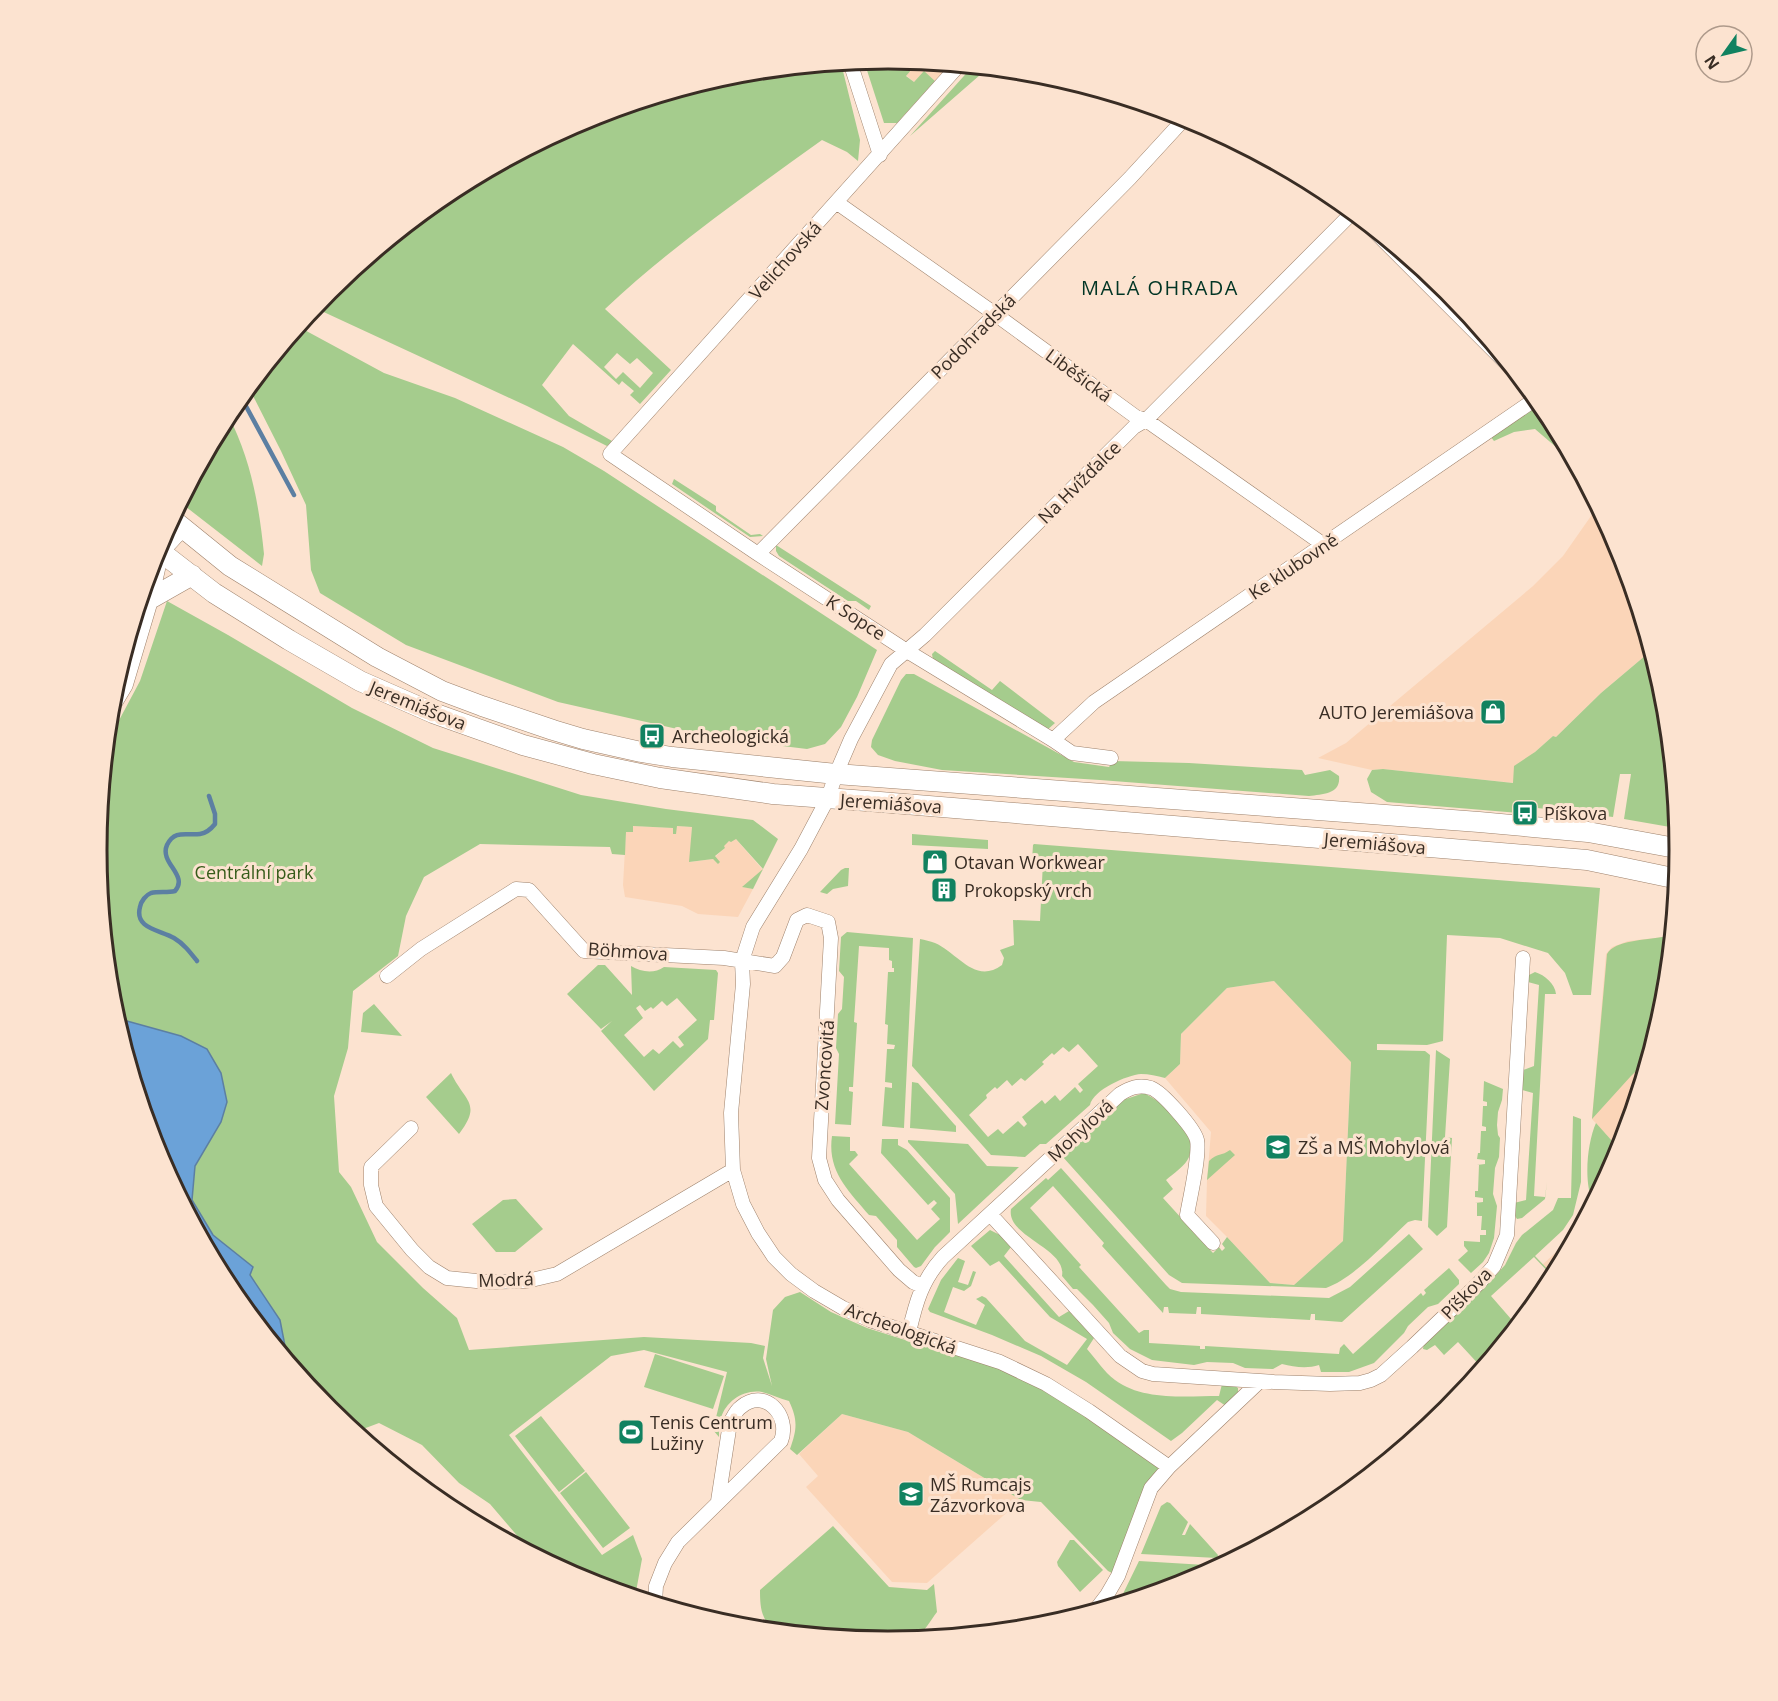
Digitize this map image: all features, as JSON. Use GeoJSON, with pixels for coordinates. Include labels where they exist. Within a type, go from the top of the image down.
{"type":"FeatureCollection","features":[{"type":"Feature","properties":{"kind":"main road","name":"Jeremiášova"},"geometry":{"type":"LineString","coordinates":[[179,525],[230,566],[377,657],[462,699],[583,739],[672,757],[836,774],[1479,822],[1588,832],[1670,847]]}},
{"type":"Feature","properties":{"kind":"main road","name":"Jeremiášova"},"geometry":{"type":"LineString","coordinates":[[165,555],[214,593],[360,681],[433,713],[523,745],[593,764],[660,778],[773,794],[1587,860],[1669,877]]}},
{"type":"Feature","properties":{"kind":"main road"},"geometry":{"type":"LineString","coordinates":[[149,600],[192,575]]}},
{"type":"Feature","properties":{"kind":"street"},"geometry":{"type":"LineString","coordinates":[[853,70],[880,154]]}},
{"type":"Feature","properties":{"kind":"street","name":"Velichovská"},"geometry":{"type":"LineString","coordinates":[[610,454],[953,72]]}},
{"type":"Feature","properties":{"kind":"street","name":"Podohradská"},"geometry":{"type":"LineString","coordinates":[[758,554],[1130,178],[1179,125]]}},
{"type":"Feature","properties":{"kind":"street","name":"Liběšická"},"geometry":{"type":"LineString","coordinates":[[836,202],[1136,417],[1146,420],[1324,545]]}},
{"type":"Feature","properties":{"kind":"street","name":"Na Hvížďalce"},"geometry":{"type":"LineString","coordinates":[[836,774],[851,739],[891,664],[941,618],[1134,427],[1146,420],[1347,218]]}},
{"type":"Feature","properties":{"kind":"street"},"geometry":{"type":"LineString","coordinates":[[1436,293],[1452,308]]}},
{"type":"Feature","properties":{"kind":"street","name":"Ke klubovně"},"geometry":{"type":"LineString","coordinates":[[1053,740],[1094,702],[1530,403]]}},
{"type":"Feature","properties":{"kind":"street","name":"K Sopce"},"geometry":{"type":"LineString","coordinates":[[610,454],[907,651],[1072,753],[1111,758]]}},
{"type":"Feature","properties":{"kind":"street","name":"Archeologická"},"geometry":{"type":"LineString","coordinates":[[836,774],[828,798],[801,849],[753,927],[742,961],[743,984],[732,1113],[734,1170],[743,1204],[774,1257],[790,1274],[814,1291],[870,1320],[1000,1362],[1046,1384],[1169,1467]]}},
{"type":"Feature","properties":{"kind":"street","name":"Böhmova"},"geometry":{"type":"LineString","coordinates":[[387,976],[421,949],[516,889],[529,890],[584,951],[682,955],[742,961]]}},
{"type":"Feature","properties":{"kind":"street","name":"Zvoncovitá"},"geometry":{"type":"LineString","coordinates":[[742,961],[775,966],[783,957],[797,920],[807,915],[828,922],[830,949],[819,1158],[825,1180],[838,1200],[899,1270],[922,1286]]}},
{"type":"Feature","properties":{"kind":"street","name":"Píškova"},"geometry":{"type":"LineString","coordinates":[[990,1214],[1120,1356],[1133,1366],[1152,1374],[1260,1381],[1330,1384],[1360,1383],[1371,1380],[1381,1375],[1412,1347],[1494,1266],[1507,1235],[1523,958]]}},
{"type":"Feature","properties":{"kind":"street","name":"Mohylová"},"geometry":{"type":"LineString","coordinates":[[909,1332],[922,1286],[943,1257],[1120,1094],[1130,1088],[1141,1086],[1158,1092],[1195,1134],[1197,1149],[1187,1215],[1213,1243]]}},
{"type":"Feature","properties":{"kind":"street","name":"Modrá"},"geometry":{"type":"LineString","coordinates":[[411,1128],[371,1167],[370,1185],[376,1206],[412,1250],[429,1268],[447,1278],[486,1282],[527,1281],[557,1274],[734,1170]]}},
{"type":"Feature","properties":{"kind":"street"},"geometry":{"type":"LineString","coordinates":[[1102,1602],[1118,1576],[1151,1488],[1169,1467],[1260,1381]]}},
{"type":"Feature","properties":{"kind":"street"},"geometry":{"type":"LineString","coordinates":[[655,1596],[665,1563],[678,1542],[781,1441],[783,1422],[776,1408],[770,1404],[762,1401],[748,1402],[738,1410],[730,1423],[718,1501]]}},
{"type":"Feature","properties":{"kind":"shaded area"},"geometry":{"type":"Polygon","coordinates":[[[911,70],[944,71],[935,81],[924,72],[914,82],[906,75],[911,70]]]}},
{"type":"Feature","properties":{"kind":"shaded area"},"geometry":{"type":"Polygon","coordinates":[[[1593,513],[1629,599],[1646,655],[1601,693],[1556,737],[1553,736],[1535,752],[1514,783],[1383,769],[1372,770],[1318,758],[1346,743],[1533,586],[1563,556],[1593,513]]]}},
{"type":"Feature","properties":{"kind":"shaded area"},"geometry":{"type":"Polygon","coordinates":[[[633,826],[673,828],[673,834],[677,826],[692,827],[690,862],[713,859],[718,863],[715,857],[725,848],[723,846],[735,838],[763,870],[743,887],[753,889],[738,917],[698,914],[682,906],[625,897],[623,885],[626,832],[633,826]]]}},
{"type":"Feature","properties":{"kind":"shaded area"},"geometry":{"type":"Polygon","coordinates":[[[1666,937],[1644,1053],[1613,1145],[1592,1119],[1606,954],[1612,947],[1628,941],[1666,937]]]}},
{"type":"Feature","properties":{"kind":"shaded area","name":"ZŠ a MŠ Mohylová"},"geometry":{"type":"Polygon","coordinates":[[[1274,981],[1351,1061],[1343,1241],[1294,1285],[1270,1283],[1206,1216],[1211,1132],[1165,1078],[1180,1064],[1181,1034],[1227,988],[1274,981]]]}},
{"type":"Feature","properties":{"kind":"shaded area"},"geometry":{"type":"Polygon","coordinates":[[[1563,1245],[1548,1270],[1542,1265],[1563,1245]]]}},
{"type":"Feature","properties":{"kind":"shaded area","name":"MŠ Rumcajs Zázvorkova"},"geometry":{"type":"Polygon","coordinates":[[[842,1414],[908,1432],[1021,1500],[927,1583],[892,1582],[806,1487],[818,1476],[799,1454],[842,1414]]]}},
{"type":"Feature","properties":{"kind":"green space"},"geometry":{"type":"Polygon","coordinates":[[[867,70],[911,70],[906,76],[914,82],[924,71],[935,81],[897,123],[884,123],[867,70]]]}},
{"type":"Feature","properties":{"kind":"green space"},"geometry":{"type":"Polygon","coordinates":[[[843,71],[860,140],[858,161],[847,152],[822,140],[683,242],[605,309],[671,370],[640,404],[630,395],[634,391],[622,381],[619,385],[573,344],[542,385],[569,416],[612,441],[607,446],[527,406],[323,312],[413,230],[455,201],[498,174],[590,128],[638,110],[737,84],[843,71]],[[617,353],[604,367],[616,379],[623,372],[640,388],[653,373],[637,358],[630,364],[617,353]]]}},
{"type":"Feature","properties":{"kind":"green space"},"geometry":{"type":"Polygon","coordinates":[[[966,74],[980,75],[910,136],[966,74]]]}},
{"type":"Feature","properties":{"kind":"green space"},"geometry":{"type":"Polygon","coordinates":[[[305,330],[384,373],[455,398],[563,447],[604,471],[877,650],[841,727],[825,744],[807,749],[717,738],[558,702],[406,645],[320,593],[311,570],[306,505],[253,396],[305,330]]]}},
{"type":"Feature","properties":{"kind":"green space"},"geometry":{"type":"Polygon","coordinates":[[[1532,407],[1560,451],[1535,429],[1514,432],[1494,441],[1490,436],[1532,407]]]}},
{"type":"Feature","properties":{"kind":"green space"},"geometry":{"type":"Polygon","coordinates":[[[233,426],[243,448],[253,483],[264,554],[262,566],[187,508],[233,426]]]}},
{"type":"Feature","properties":{"kind":"green space"},"geometry":{"type":"Polygon","coordinates":[[[674,479],[716,506],[716,511],[751,535],[763,536],[750,537],[672,484],[674,479]]]}},
{"type":"Feature","properties":{"kind":"green space"},"geometry":{"type":"Polygon","coordinates":[[[776,545],[871,606],[869,610],[856,601],[848,601],[779,556],[776,545]]]}},
{"type":"Feature","properties":{"kind":"green space","name":"Centrální park"},"geometry":{"type":"Polygon","coordinates":[[[167,601],[352,708],[433,748],[581,795],[753,820],[778,839],[763,869],[736,839],[729,841],[724,846],[725,848],[715,856],[720,862],[718,864],[713,859],[689,862],[692,827],[677,826],[676,834],[673,834],[673,828],[633,826],[633,832],[626,832],[625,855],[612,854],[610,847],[480,844],[424,877],[406,916],[398,956],[353,991],[348,1048],[334,1096],[339,1172],[351,1187],[377,1242],[457,1318],[469,1350],[644,1337],[751,1343],[765,1346],[763,1358],[772,1386],[766,1359],[773,1310],[785,1297],[800,1292],[831,1312],[867,1328],[918,1344],[1000,1362],[1169,1467],[1151,1488],[1118,1576],[1108,1571],[1041,1502],[1021,1500],[908,1432],[842,1414],[797,1455],[790,1449],[795,1425],[789,1401],[765,1393],[749,1392],[731,1402],[723,1412],[719,1437],[713,1430],[727,1372],[644,1350],[611,1356],[509,1435],[602,1555],[633,1535],[642,1559],[636,1590],[590,1573],[520,1539],[490,1504],[459,1483],[422,1445],[379,1423],[364,1429],[336,1403],[284,1345],[280,1320],[250,1275],[253,1267],[213,1235],[192,1200],[195,1166],[221,1122],[227,1102],[221,1073],[207,1049],[181,1036],[127,1021],[114,953],[107,850],[109,799],[119,720],[140,681],[167,601]]]}},
{"type":"Feature","properties":{"kind":"green space"},"geometry":{"type":"Polygon","coordinates":[[[935,651],[992,690],[1000,681],[1055,723],[1046,731],[933,660],[932,654],[935,651]]]}},
{"type":"Feature","properties":{"kind":"green space"},"geometry":{"type":"Polygon","coordinates":[[[1646,655],[1664,748],[1670,827],[1624,819],[1631,774],[1620,774],[1613,817],[1589,814],[1589,809],[1569,806],[1567,811],[1527,807],[1526,804],[1520,803],[1519,813],[1387,802],[1371,792],[1367,779],[1372,770],[1383,769],[1513,783],[1514,766],[1553,736],[1556,737],[1601,693],[1646,655]]]}},
{"type":"Feature","properties":{"kind":"green space"},"geometry":{"type":"Polygon","coordinates":[[[906,674],[914,674],[1074,762],[1109,767],[1113,761],[1189,763],[1302,770],[1305,775],[1330,770],[1339,776],[1339,782],[1330,792],[1309,796],[942,770],[895,761],[878,755],[871,747],[872,740],[906,674]]]}},
{"type":"Feature","properties":{"kind":"green space"},"geometry":{"type":"Polygon","coordinates":[[[912,834],[988,840],[988,849],[912,845],[912,834]]]}},
{"type":"Feature","properties":{"kind":"green space"},"geometry":{"type":"Polygon","coordinates":[[[1033,845],[1600,888],[1591,995],[1573,995],[1565,973],[1548,953],[1500,938],[1447,935],[1443,1041],[1427,1045],[1377,1044],[1377,1050],[1425,1051],[1430,1055],[1422,1221],[1408,1222],[1358,1268],[1326,1288],[1182,1283],[1169,1275],[1062,1156],[1123,1100],[1144,1093],[1162,1104],[1178,1119],[1185,1127],[1191,1146],[1187,1160],[1166,1180],[1173,1189],[1163,1198],[1213,1253],[1219,1247],[1222,1251],[1225,1248],[1222,1244],[1227,1237],[1270,1283],[1294,1285],[1343,1241],[1351,1062],[1274,981],[1227,988],[1181,1034],[1180,1064],[1165,1078],[1141,1074],[1120,1080],[1097,1094],[1090,1105],[1046,1144],[1040,1144],[1025,1157],[991,1155],[912,1066],[920,939],[933,942],[975,969],[992,970],[1002,965],[1004,958],[1000,950],[1014,945],[1013,920],[1040,921],[1043,862],[1032,861],[1033,845]],[[1078,1044],[1069,1052],[1063,1047],[1054,1055],[1052,1053],[1042,1062],[1044,1064],[1025,1081],[1021,1078],[1012,1086],[1007,1080],[997,1089],[995,1087],[969,1115],[988,1137],[998,1129],[1003,1134],[1018,1121],[1024,1127],[1027,1124],[1022,1117],[1042,1100],[1045,1104],[1055,1095],[1060,1101],[1075,1087],[1080,1093],[1083,1090],[1078,1084],[1098,1066],[1078,1044]]]}},
{"type":"Feature","properties":{"kind":"green space"},"geometry":{"type":"Polygon","coordinates":[[[849,868],[848,886],[833,889],[827,894],[820,892],[841,870],[849,868]]]}},
{"type":"Feature","properties":{"kind":"green space"},"geometry":{"type":"Polygon","coordinates":[[[763,869],[753,889],[742,887],[763,869]]]}},
{"type":"Feature","properties":{"kind":"green space"},"geometry":{"type":"Polygon","coordinates":[[[847,932],[913,938],[904,1128],[882,1126],[885,1087],[892,1088],[892,1083],[885,1082],[887,1049],[894,1049],[895,1045],[887,1044],[888,1025],[885,1024],[888,972],[894,972],[894,968],[892,968],[892,961],[889,960],[889,948],[859,946],[853,1087],[849,1087],[849,1091],[853,1092],[851,1125],[835,1124],[839,1054],[836,1048],[838,1014],[842,1009],[844,977],[839,971],[841,937],[847,932]]]}},
{"type":"Feature","properties":{"kind":"green space"},"geometry":{"type":"Polygon","coordinates":[[[1666,937],[1644,1053],[1639,1068],[1592,1119],[1607,954],[1611,949],[1624,943],[1666,937]]]}},
{"type":"Feature","properties":{"kind":"green space"},"geometry":{"type":"Polygon","coordinates":[[[598,965],[605,965],[632,995],[631,966],[648,971],[656,971],[664,967],[716,970],[718,973],[714,1020],[710,1020],[708,1039],[654,1091],[601,1031],[612,1021],[601,1029],[567,994],[598,965]],[[677,998],[667,1006],[662,1001],[653,1009],[651,1007],[645,1011],[640,1005],[636,1008],[643,1018],[624,1035],[644,1057],[653,1049],[659,1054],[673,1041],[680,1048],[684,1045],[678,1037],[697,1020],[677,998]]]}},
{"type":"Feature","properties":{"kind":"green space"},"geometry":{"type":"Polygon","coordinates":[[[1535,972],[1549,980],[1556,994],[1545,994],[1534,1196],[1545,1197],[1547,1182],[1545,1199],[1522,1218],[1517,1219],[1514,1214],[1514,1203],[1526,1200],[1533,1093],[1522,1090],[1523,1070],[1534,1066],[1539,985],[1528,982],[1529,975],[1535,972]]]}},
{"type":"Feature","properties":{"kind":"green space"},"geometry":{"type":"Polygon","coordinates":[[[374,1004],[402,1036],[361,1032],[363,1013],[374,1004]]]}},
{"type":"Feature","properties":{"kind":"green space"},"geometry":{"type":"Polygon","coordinates":[[[1436,1050],[1450,1059],[1445,1137],[1452,1138],[1447,1227],[1437,1236],[1428,1227],[1436,1050]]]}},
{"type":"Feature","properties":{"kind":"green space"},"geometry":{"type":"Polygon","coordinates":[[[451,1073],[469,1102],[470,1108],[470,1115],[459,1134],[426,1097],[451,1073]]]}},
{"type":"Feature","properties":{"kind":"green space"},"geometry":{"type":"Polygon","coordinates":[[[1484,1081],[1503,1089],[1498,1112],[1499,1157],[1495,1168],[1493,1194],[1497,1206],[1494,1238],[1489,1253],[1471,1273],[1458,1260],[1468,1251],[1464,1246],[1464,1241],[1480,1242],[1480,1235],[1486,1235],[1486,1230],[1481,1230],[1482,1216],[1477,1216],[1477,1203],[1475,1203],[1483,1202],[1483,1198],[1475,1197],[1475,1191],[1478,1191],[1479,1165],[1477,1165],[1485,1164],[1485,1160],[1477,1159],[1480,1153],[1481,1131],[1486,1131],[1486,1127],[1482,1126],[1483,1106],[1487,1106],[1487,1102],[1483,1101],[1484,1081]]]}},
{"type":"Feature","properties":{"kind":"green space"},"geometry":{"type":"Polygon","coordinates":[[[912,1082],[918,1083],[956,1126],[956,1132],[910,1128],[912,1082]]]}},
{"type":"Feature","properties":{"kind":"green space"},"geometry":{"type":"Polygon","coordinates":[[[1573,1116],[1581,1119],[1581,1182],[1573,1215],[1563,1230],[1535,1256],[1547,1271],[1534,1257],[1491,1296],[1513,1321],[1478,1364],[1458,1342],[1444,1355],[1435,1345],[1427,1350],[1423,1349],[1424,1342],[1505,1265],[1522,1235],[1553,1210],[1558,1198],[1571,1198],[1573,1116]]]}},
{"type":"Feature","properties":{"kind":"green space"},"geometry":{"type":"Polygon","coordinates":[[[1596,1123],[1613,1145],[1591,1195],[1587,1175],[1596,1123]]]}},
{"type":"Feature","properties":{"kind":"green space"},"geometry":{"type":"Polygon","coordinates":[[[832,1136],[850,1137],[850,1151],[855,1151],[858,1155],[849,1164],[917,1240],[940,1219],[931,1209],[937,1203],[934,1200],[928,1205],[881,1153],[882,1139],[898,1139],[898,1145],[907,1150],[950,1198],[950,1232],[921,1266],[914,1267],[897,1247],[897,1240],[876,1216],[869,1215],[847,1188],[833,1160],[832,1136]]]}},
{"type":"Feature","properties":{"kind":"green space"},"geometry":{"type":"Polygon","coordinates":[[[908,1140],[968,1144],[987,1166],[1019,1167],[958,1224],[955,1194],[908,1140]]]}},
{"type":"Feature","properties":{"kind":"green space"},"geometry":{"type":"Polygon","coordinates":[[[1230,1150],[1235,1155],[1207,1180],[1209,1161],[1230,1150]]]}},
{"type":"Feature","properties":{"kind":"green space"},"geometry":{"type":"Polygon","coordinates":[[[1061,1168],[1166,1285],[1170,1289],[1181,1292],[1329,1298],[1350,1287],[1409,1234],[1423,1249],[1342,1322],[1315,1320],[1315,1314],[1311,1314],[1310,1320],[1201,1314],[1201,1307],[1197,1307],[1196,1314],[1169,1313],[1168,1307],[1164,1307],[1163,1313],[1102,1246],[1104,1243],[1053,1186],[1030,1208],[1081,1265],[1079,1267],[1139,1333],[1149,1330],[1149,1343],[1200,1346],[1200,1349],[1205,1349],[1205,1346],[1339,1354],[1344,1344],[1353,1354],[1421,1293],[1423,1296],[1426,1293],[1424,1290],[1449,1268],[1459,1280],[1459,1284],[1438,1304],[1428,1307],[1374,1363],[1349,1372],[1321,1372],[1319,1365],[1301,1367],[1282,1364],[1273,1369],[1245,1368],[1233,1363],[1207,1362],[1194,1365],[1152,1360],[1130,1349],[1113,1333],[1109,1323],[1093,1305],[1077,1289],[1073,1289],[1062,1276],[1061,1266],[1055,1258],[1026,1235],[1012,1219],[1011,1209],[1061,1168]]]}},
{"type":"Feature","properties":{"kind":"green space"},"geometry":{"type":"Polygon","coordinates":[[[516,1199],[543,1229],[515,1252],[496,1252],[472,1224],[503,1200],[516,1199]]]}},
{"type":"Feature","properties":{"kind":"green space"},"geometry":{"type":"Polygon","coordinates":[[[990,1230],[1000,1235],[1011,1247],[1004,1256],[1059,1317],[1069,1311],[1094,1338],[1087,1349],[1115,1380],[1138,1391],[1165,1396],[1219,1396],[1222,1384],[1238,1388],[1238,1395],[1226,1406],[1217,1400],[1171,1441],[1086,1382],[1041,1356],[930,1312],[928,1309],[941,1280],[958,1258],[965,1261],[958,1282],[968,1285],[973,1271],[976,1272],[971,1286],[964,1291],[953,1287],[944,1312],[976,1325],[985,1305],[976,1299],[982,1296],[1025,1341],[1067,1365],[1087,1339],[1050,1317],[999,1261],[990,1266],[971,1246],[990,1230]]]}},
{"type":"Feature","properties":{"kind":"green space"},"geometry":{"type":"Polygon","coordinates":[[[655,1354],[724,1376],[713,1409],[644,1387],[655,1354]]]}},
{"type":"Feature","properties":{"kind":"green space"},"geometry":{"type":"Polygon","coordinates":[[[541,1416],[585,1471],[559,1492],[515,1436],[541,1416]]]}},
{"type":"Feature","properties":{"kind":"green space"},"geometry":{"type":"Polygon","coordinates":[[[586,1472],[630,1528],[603,1548],[560,1493],[586,1472]]]}},
{"type":"Feature","properties":{"kind":"green space"},"geometry":{"type":"Polygon","coordinates":[[[1167,1502],[1188,1522],[1182,1535],[1185,1535],[1190,1524],[1218,1555],[1217,1558],[1141,1554],[1161,1506],[1167,1502]]]}},
{"type":"Feature","properties":{"kind":"green space"},"geometry":{"type":"Polygon","coordinates":[[[833,1526],[889,1587],[927,1590],[934,1584],[937,1612],[923,1631],[838,1630],[787,1625],[767,1622],[761,1608],[760,1590],[833,1526]]]}},
{"type":"Feature","properties":{"kind":"green space"},"geometry":{"type":"Polygon","coordinates":[[[1070,1540],[1074,1540],[1103,1570],[1080,1592],[1057,1562],[1070,1540]]]}},
{"type":"Feature","properties":{"kind":"green space"},"geometry":{"type":"Polygon","coordinates":[[[1139,1561],[1205,1565],[1140,1591],[1122,1596],[1139,1561]]]}},
{"type":"Feature","properties":{"kind":"water"},"geometry":{"type":"Polygon","coordinates":[[[127,1021],[181,1036],[207,1049],[221,1073],[227,1102],[221,1122],[195,1166],[192,1200],[213,1235],[253,1267],[250,1275],[280,1320],[285,1346],[239,1285],[188,1196],[149,1102],[127,1021]]]}},
{"type":"Feature","properties":{"kind":"waterway"},"geometry":{"type":"LineString","coordinates":[[246,406],[294,495]]}},
{"type":"Feature","properties":{"kind":"waterway"},"geometry":{"type":"LineString","coordinates":[[197,961],[178,940],[150,928],[141,920],[139,914],[141,903],[147,895],[154,892],[175,891],[178,885],[177,874],[167,858],[166,851],[170,840],[182,834],[205,833],[215,824],[215,814],[209,796]]}},
{"type":"Feature","properties":{"kind":"place","name":"AUTO Jeremiášova"},"geometry":{"type":"Point","coordinates":[1493,712]}},
{"type":"Feature","properties":{"kind":"place","name":"Archeologická"},"geometry":{"type":"Point","coordinates":[652,736]}},
{"type":"Feature","properties":{"kind":"place","name":"Píškova"},"geometry":{"type":"Point","coordinates":[1525,813]}},
{"type":"Feature","properties":{"kind":"place","name":"Otavan Workwear"},"geometry":{"type":"Point","coordinates":[935,862]}},
{"type":"Feature","properties":{"kind":"place","name":"Prokopský vrch"},"geometry":{"type":"Point","coordinates":[944,890]}},
{"type":"Feature","properties":{"kind":"place","name":"ZŠ a MŠ Mohylová"},"geometry":{"type":"Point","coordinates":[1278,1147]}},
{"type":"Feature","properties":{"kind":"place","name":"Tenis Centrum Lužiny"},"geometry":{"type":"Point","coordinates":[631,1432]}},
{"type":"Feature","properties":{"kind":"place","name":"MŠ Rumcajs Zázvorkova"},"geometry":{"type":"Point","coordinates":[911,1494]}},
{"type":"Feature","properties":{"kind":"district","name":"MALÁ OHRADA"},"geometry":{"type":"Point","coordinates":[1160,287]}}]}
